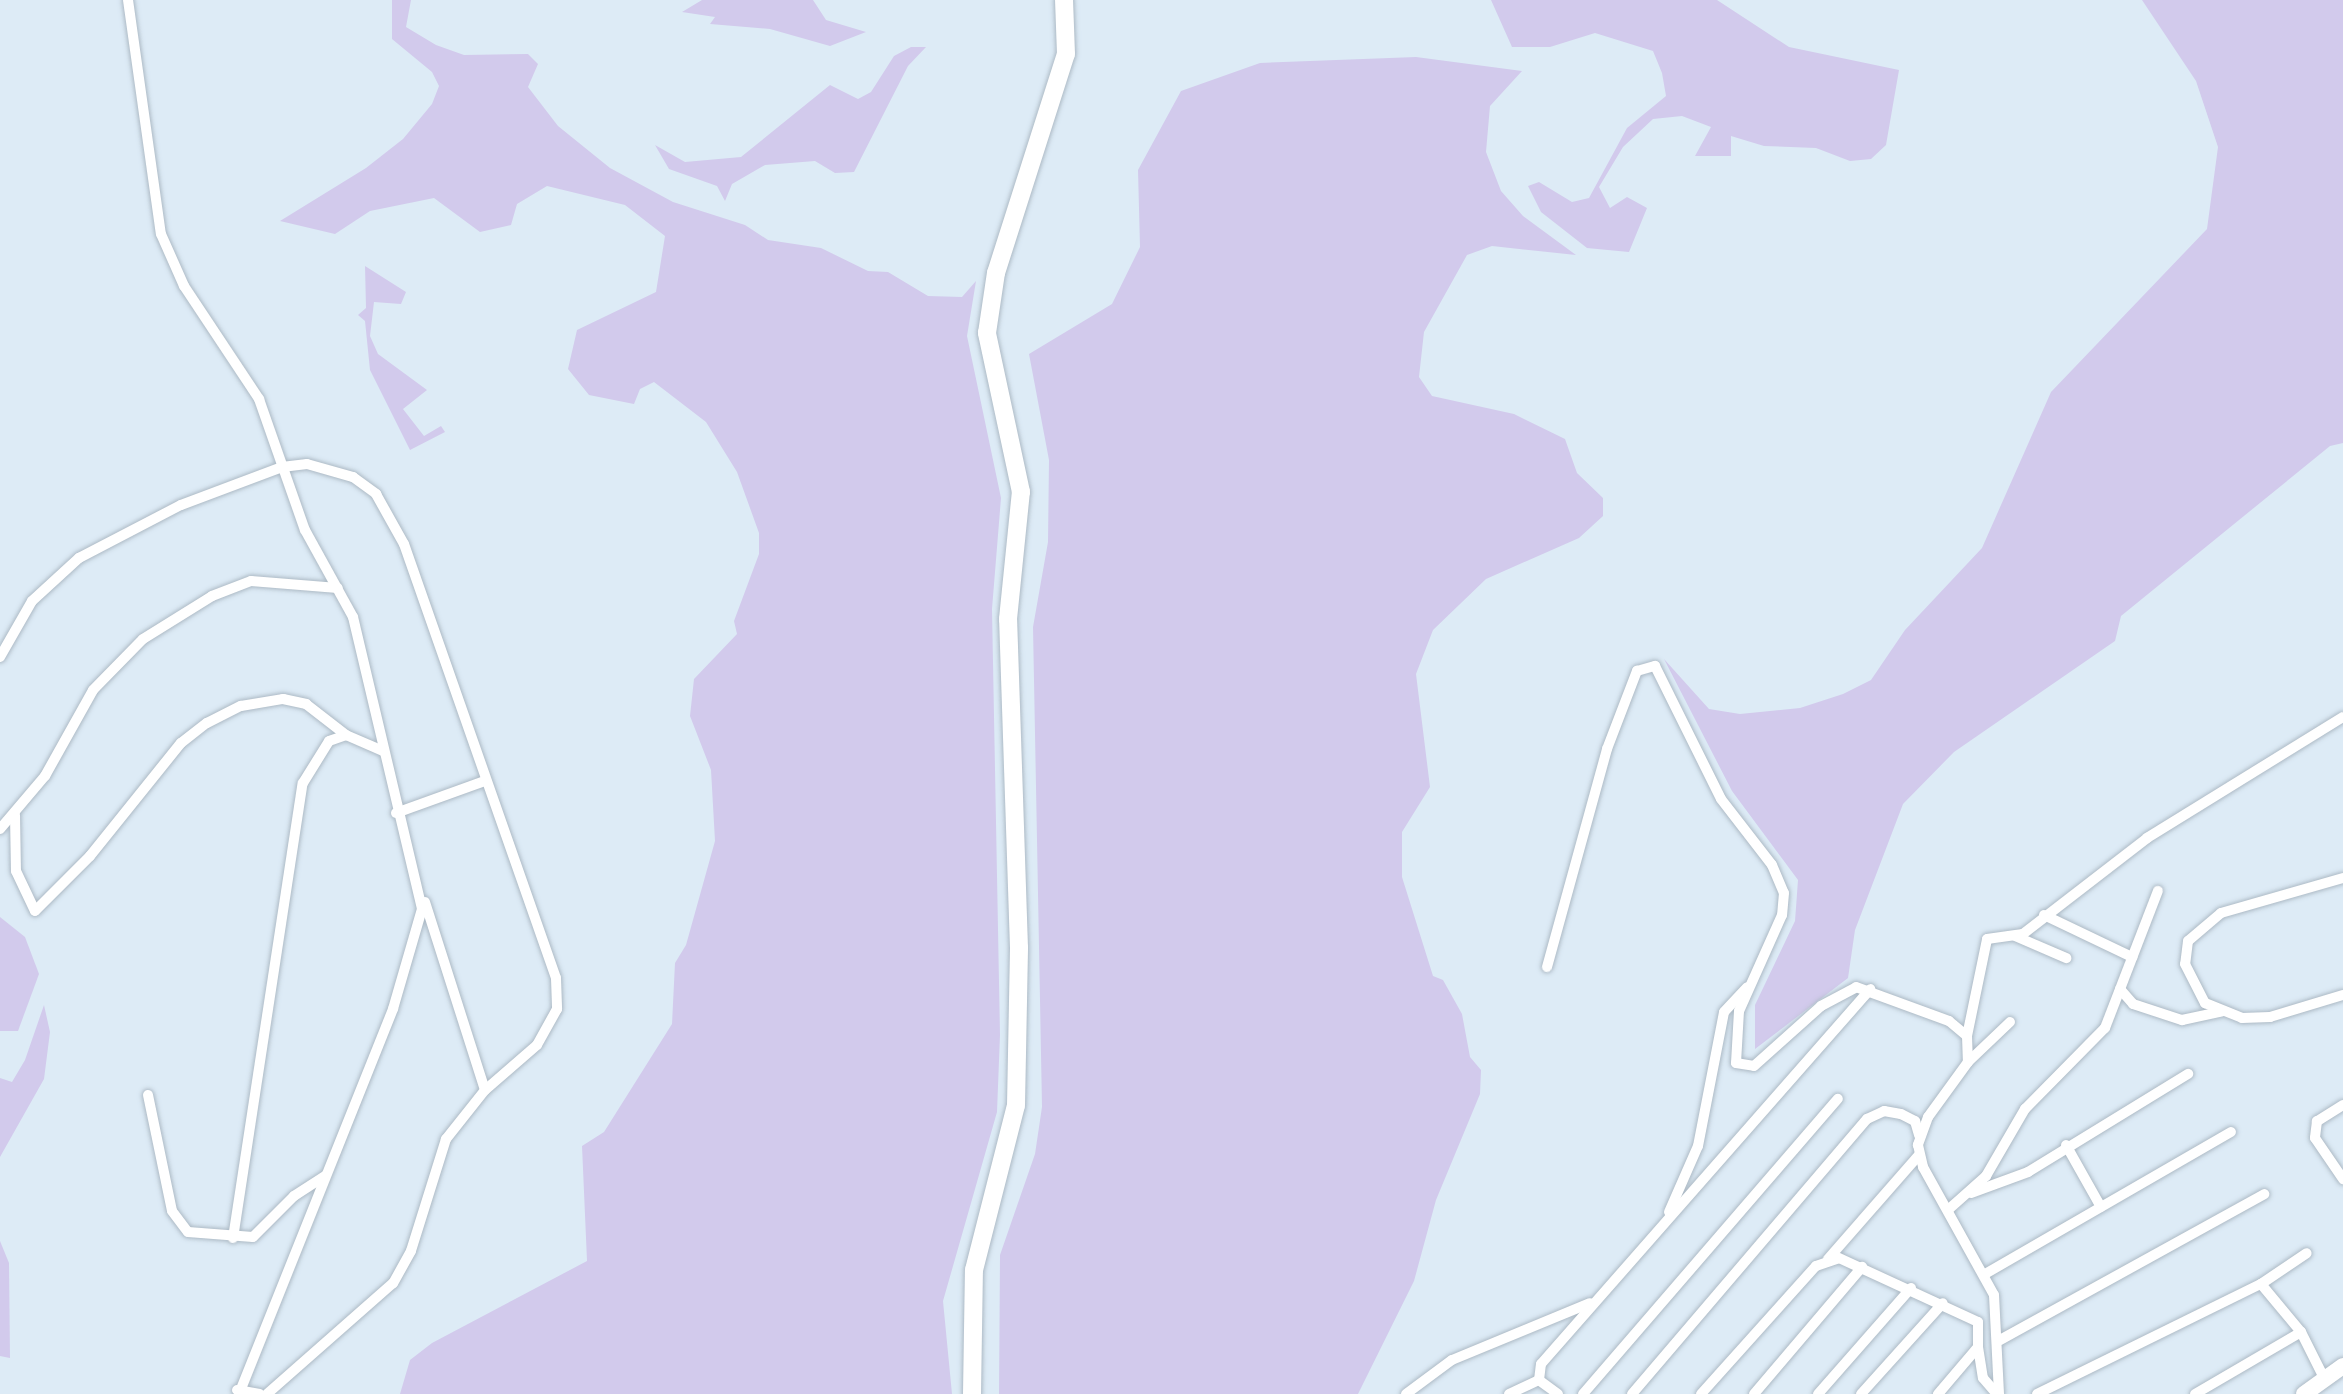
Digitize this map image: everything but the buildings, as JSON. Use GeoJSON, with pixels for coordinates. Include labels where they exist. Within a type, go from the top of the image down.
{"type":"FeatureCollection","features":[{"type":"Feature","properties":{"kind":"main road"},"geometry":{"type":"LineString","coordinates":[[972,1394],[974,1270],[1016,1105],[1019,948],[1008,619],[1021,492],[987,333],[996,273],[1066,54],[1064,0]]}},
{"type":"Feature","properties":{"kind":"main road"},"geometry":{"type":"LineString","coordinates":[[2304,1394],[2343,1366]]}},
{"type":"Feature","properties":{"kind":"street"},"geometry":{"type":"LineString","coordinates":[[128,0],[161,234],[184,286],[259,399],[282,467],[338,588],[369,669],[396,813],[485,1090]]}},
{"type":"Feature","properties":{"kind":"street"},"geometry":{"type":"LineString","coordinates":[[0,657],[32,601],[79,558],[181,505],[282,467],[332,468],[363,484],[389,513],[559,987],[546,1032],[485,1090],[456,1122],[436,1159],[405,1267],[366,1311],[267,1394]]}},
{"type":"Feature","properties":{"kind":"street"},"geometry":{"type":"LineString","coordinates":[[0,828],[15,815],[93,690],[143,639],[212,596],[251,582],[338,588]]}},
{"type":"Feature","properties":{"kind":"street"},"geometry":{"type":"LineString","coordinates":[[1547,967],[1607,749],[1637,671],[1650,664],[1664,675],[1738,830],[1782,885],[1782,915],[1749,985],[1732,1049],[1744,1069],[1839,993],[1870,989],[1949,1021],[1967,1036]]}},
{"type":"Feature","properties":{"kind":"street"},"geometry":{"type":"LineString","coordinates":[[15,815],[16,871],[34,911],[90,856],[181,743],[207,723],[241,706],[284,699],[306,704],[346,735],[383,751]]}},
{"type":"Feature","properties":{"kind":"street"},"geometry":{"type":"LineString","coordinates":[[2015,936],[2223,787],[2343,717]]}},
{"type":"Feature","properties":{"kind":"street"},"geometry":{"type":"LineString","coordinates":[[233,1238],[299,795],[319,752],[346,735]]}},
{"type":"Feature","properties":{"kind":"street"},"geometry":{"type":"LineString","coordinates":[[396,813],[485,781]]}},
{"type":"Feature","properties":{"kind":"street"},"geometry":{"type":"LineString","coordinates":[[2221,1012],[2191,986],[2185,964],[2188,940],[2198,927],[2231,910],[2343,878]]}},
{"type":"Feature","properties":{"kind":"street"},"geometry":{"type":"LineString","coordinates":[[240,1390],[418,940],[419,887]]}},
{"type":"Feature","properties":{"kind":"street"},"geometry":{"type":"LineString","coordinates":[[1949,1209],[1986,1177],[2025,1109],[2105,1028],[2158,891]]}},
{"type":"Feature","properties":{"kind":"street"},"geometry":{"type":"LineString","coordinates":[[2044,915],[2132,957]]}},
{"type":"Feature","properties":{"kind":"street"},"geometry":{"type":"LineString","coordinates":[[1968,1062],[1967,1036],[1987,939],[2015,936],[2066,958]]}},
{"type":"Feature","properties":{"kind":"street"},"geometry":{"type":"LineString","coordinates":[[1666,1218],[1698,1146],[1724,1012],[1749,985]]}},
{"type":"Feature","properties":{"kind":"street"},"geometry":{"type":"LineString","coordinates":[[1539,1380],[1541,1364],[1590,1303],[1870,989]]}},
{"type":"Feature","properties":{"kind":"street"},"geometry":{"type":"LineString","coordinates":[[2120,989],[2133,1004],[2182,1020],[2221,1012],[2270,1017],[2343,995]]}},
{"type":"Feature","properties":{"kind":"street"},"geometry":{"type":"LineString","coordinates":[[1919,1137],[1968,1062],[2010,1023]]}},
{"type":"Feature","properties":{"kind":"street"},"geometry":{"type":"LineString","coordinates":[[1968,1194],[2028,1172],[2066,1145],[2188,1074]]}},
{"type":"Feature","properties":{"kind":"street"},"geometry":{"type":"LineString","coordinates":[[148,1095],[177,1224],[188,1232],[233,1238],[264,1231],[294,1196],[325,1176]]}},
{"type":"Feature","properties":{"kind":"street"},"geometry":{"type":"LineString","coordinates":[[1583,1394],[1838,1099]]}},
{"type":"Feature","properties":{"kind":"street"},"geometry":{"type":"LineString","coordinates":[[2343,1105],[2317,1121],[2315,1138],[2343,1179]]}},
{"type":"Feature","properties":{"kind":"street"},"geometry":{"type":"LineString","coordinates":[[1632,1394],[1867,1119],[1884,1111],[1901,1114],[1915,1121],[1919,1137],[1919,1155],[1985,1274],[2000,1340],[1998,1394]]}},
{"type":"Feature","properties":{"kind":"street"},"geometry":{"type":"LineString","coordinates":[[1985,1274],[2231,1132]]}},
{"type":"Feature","properties":{"kind":"street"},"geometry":{"type":"LineString","coordinates":[[2066,1145],[2101,1207]]}},
{"type":"Feature","properties":{"kind":"street"},"geometry":{"type":"LineString","coordinates":[[1701,1394],[1828,1259],[1919,1155]]}},
{"type":"Feature","properties":{"kind":"street"},"geometry":{"type":"LineString","coordinates":[[2000,1340],[2264,1194]]}},
{"type":"Feature","properties":{"kind":"street"},"geometry":{"type":"LineString","coordinates":[[2037,1394],[2261,1284],[2307,1253]]}},
{"type":"Feature","properties":{"kind":"street"},"geometry":{"type":"LineString","coordinates":[[1828,1259],[1862,1267],[1973,1315],[1981,1329],[1978,1347],[1983,1378],[1998,1394]]}},
{"type":"Feature","properties":{"kind":"street"},"geometry":{"type":"LineString","coordinates":[[1754,1394],[1862,1267]]}},
{"type":"Feature","properties":{"kind":"street"},"geometry":{"type":"LineString","coordinates":[[2261,1284],[2301,1332],[2325,1380]]}},
{"type":"Feature","properties":{"kind":"street"},"geometry":{"type":"LineString","coordinates":[[1818,1394],[1911,1288]]}},
{"type":"Feature","properties":{"kind":"street"},"geometry":{"type":"LineString","coordinates":[[1406,1394],[1452,1360],[1590,1303]]}},
{"type":"Feature","properties":{"kind":"street"},"geometry":{"type":"LineString","coordinates":[[1861,1394],[1943,1303]]}},
{"type":"Feature","properties":{"kind":"street"},"geometry":{"type":"LineString","coordinates":[[2195,1394],[2301,1332]]}},
{"type":"Feature","properties":{"kind":"street"},"geometry":{"type":"LineString","coordinates":[[1938,1394],[1978,1347]]}},
{"type":"Feature","properties":{"kind":"street"},"geometry":{"type":"LineString","coordinates":[[1509,1394],[1539,1380]]}},
{"type":"Feature","properties":{"kind":"street"},"geometry":{"type":"LineString","coordinates":[[1539,1380],[1558,1394]]}},
{"type":"Feature","properties":{"kind":"street"},"geometry":{"type":"LineString","coordinates":[[232,1394],[240,1390],[260,1394]]}},
{"type":"Feature","properties":{"kind":"shaded area"},"geometry":{"type":"Polygon","coordinates":[[[392,0],[411,0],[406,27],[436,45],[464,55],[528,54],[538,64],[528,87],[558,126],[610,168],[673,202],[745,225],[768,240],[821,248],[868,271],[888,272],[928,296],[962,297],[976,281],[967,336],[1001,498],[992,609],[1000,1035],[997,1112],[943,1301],[952,1394],[400,1394],[410,1360],[432,1343],[587,1261],[582,1146],[604,1132],[672,1024],[675,963],[686,945],[715,841],[711,770],[690,716],[694,679],[737,634],[734,621],[759,554],[759,533],[737,472],[706,422],[654,382],[640,389],[634,404],[589,395],[568,369],[577,330],[656,292],[665,236],[625,205],[547,186],[517,204],[511,225],[480,232],[434,198],[370,211],[335,234],[280,221],[366,168],[403,139],[432,104],[439,86],[432,72],[392,39],[392,0]]]}},
{"type":"Feature","properties":{"kind":"shaded area"},"geometry":{"type":"Polygon","coordinates":[[[702,0],[813,0],[826,20],[866,32],[830,46],[770,29],[710,24],[715,17],[682,12],[702,0]]]}},
{"type":"Feature","properties":{"kind":"shaded area"},"geometry":{"type":"Polygon","coordinates":[[[1491,0],[1717,0],[1789,47],[1899,70],[1886,145],[1871,159],[1850,161],[1816,148],[1764,146],[1731,136],[1731,156],[1695,156],[1711,127],[1682,116],[1653,119],[1623,147],[1599,187],[1610,208],[1627,197],[1647,208],[1629,252],[1587,248],[1541,212],[1528,186],[1539,182],[1572,202],[1589,198],[1627,128],[1666,96],[1662,73],[1653,51],[1595,33],[1550,47],[1512,47],[1491,0]]]}},
{"type":"Feature","properties":{"kind":"shaded area"},"geometry":{"type":"Polygon","coordinates":[[[2142,0],[2343,0],[2343,443],[2330,446],[2121,616],[2115,641],[1954,752],[1903,804],[1855,930],[1848,978],[1755,1049],[1755,1005],[1795,921],[1798,880],[1732,791],[1664,659],[1709,709],[1740,714],[1800,708],[1843,694],[1871,680],[1905,630],[1982,548],[2051,392],[2207,229],[2218,147],[2196,81],[2142,0]]]}},
{"type":"Feature","properties":{"kind":"shaded area"},"geometry":{"type":"Polygon","coordinates":[[[911,47],[926,47],[908,66],[854,172],[835,173],[815,161],[765,165],[732,184],[725,201],[717,186],[669,169],[655,145],[685,162],[741,157],[830,85],[858,99],[871,92],[894,56],[911,47]]]}},
{"type":"Feature","properties":{"kind":"shaded area"},"geometry":{"type":"Polygon","coordinates":[[[1416,57],[1522,71],[1490,106],[1486,152],[1501,191],[1523,216],[1576,255],[1492,246],[1467,255],[1424,332],[1419,377],[1432,396],[1514,414],[1565,439],[1577,473],[1603,498],[1603,516],[1579,538],[1486,579],[1433,630],[1416,674],[1430,787],[1402,832],[1402,877],[1433,976],[1443,980],[1462,1014],[1470,1057],[1481,1070],[1480,1094],[1436,1200],[1414,1281],[1358,1394],[999,1394],[1000,1255],[1035,1154],[1042,1107],[1033,627],[1048,542],[1049,460],[1029,354],[1112,304],[1140,247],[1138,170],[1181,91],[1260,63],[1416,57]]]}},
{"type":"Feature","properties":{"kind":"shaded area"},"geometry":{"type":"Polygon","coordinates":[[[365,266],[406,292],[401,304],[374,302],[370,336],[378,354],[427,390],[403,409],[424,436],[441,426],[445,432],[410,450],[370,370],[365,321],[358,315],[366,308],[365,266]]]}},
{"type":"Feature","properties":{"kind":"shaded area"},"geometry":{"type":"Polygon","coordinates":[[[0,917],[25,937],[39,974],[18,1031],[0,1031],[0,917]]]}},
{"type":"Feature","properties":{"kind":"shaded area"},"geometry":{"type":"Polygon","coordinates":[[[44,1005],[50,1032],[44,1079],[0,1157],[0,1078],[12,1082],[25,1060],[44,1005]]]}},
{"type":"Feature","properties":{"kind":"shaded area"},"geometry":{"type":"Polygon","coordinates":[[[0,1241],[9,1263],[10,1358],[0,1356],[0,1241]]]}}]}
